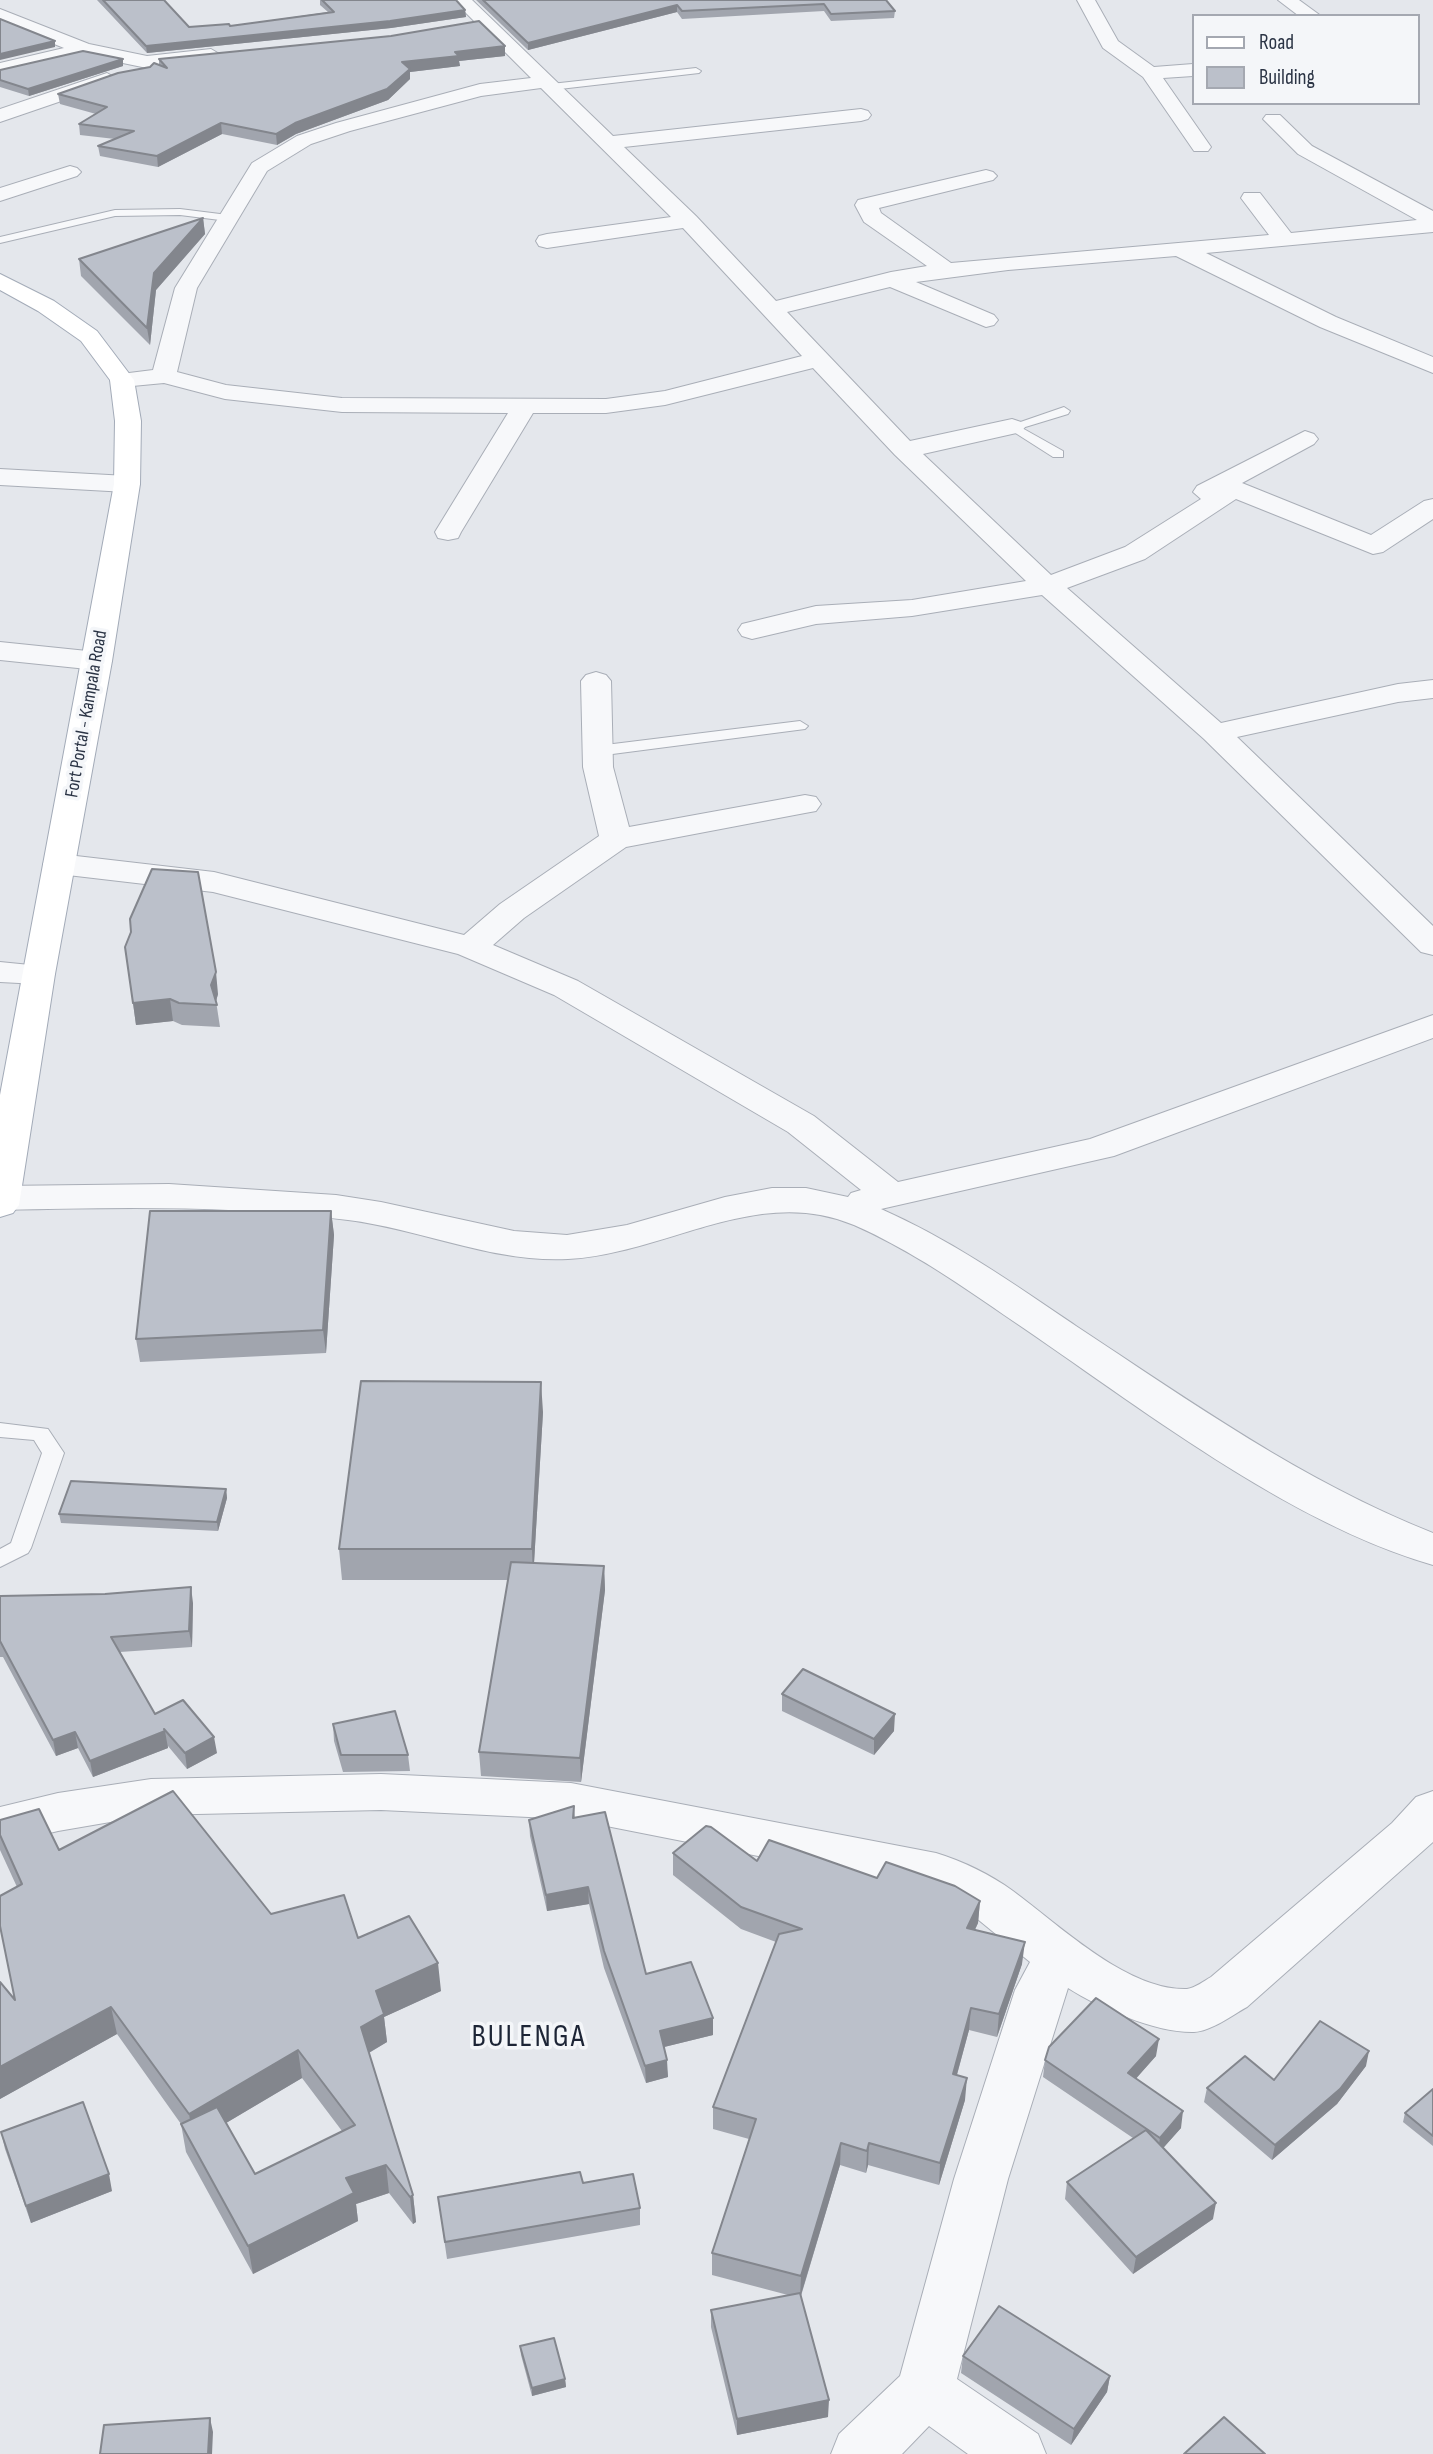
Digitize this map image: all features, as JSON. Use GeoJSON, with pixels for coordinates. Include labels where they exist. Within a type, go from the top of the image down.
{"type":"FeatureCollection","features":[{"type":"Feature","properties":{"kind":"main road","name":"Fort Portal - Kampala Road"},"geometry":{"type":"LineString","coordinates":[[0,281],[46,306],[89,336],[122,380],[128,421],[127,484],[97,661],[38,974],[1,1200]]}},
{"type":"Feature","properties":{"kind":"street"},"geometry":{"type":"LineString","coordinates":[[462,0],[688,221],[904,450],[1047,586],[1215,733],[1433,945]]}},
{"type":"Feature","properties":{"kind":"street"},"geometry":{"type":"LineString","coordinates":[[1086,0],[1110,44],[1150,73],[1201,147]]}},
{"type":"Feature","properties":{"kind":"street"},"geometry":{"type":"LineString","coordinates":[[1287,0],[1309,14]]}},
{"type":"Feature","properties":{"kind":"street"},"geometry":{"type":"LineString","coordinates":[[0,15],[84,49],[147,62],[231,53]]}},
{"type":"Feature","properties":{"kind":"street"},"geometry":{"type":"LineString","coordinates":[[460,26],[484,22]]}},
{"type":"Feature","properties":{"kind":"street"},"geometry":{"type":"LineString","coordinates":[[0,69],[84,49]]}},
{"type":"Feature","properties":{"kind":"street"},"geometry":{"type":"LineString","coordinates":[[0,116],[115,76],[144,71],[147,62]]}},
{"type":"Feature","properties":{"kind":"street"},"geometry":{"type":"LineString","coordinates":[[1150,73],[1192,70]]}},
{"type":"Feature","properties":{"kind":"street"},"geometry":{"type":"LineString","coordinates":[[164,376],[186,288],[259,167],[304,140],[452,97],[548,84]]}},
{"type":"Feature","properties":{"kind":"street"},"geometry":{"type":"LineString","coordinates":[[608,143],[861,115]]}},
{"type":"Feature","properties":{"kind":"street"},"geometry":{"type":"LineString","coordinates":[[1273,119],[1306,150],[1432,225]]}},
{"type":"Feature","properties":{"kind":"street"},"geometry":{"type":"LineString","coordinates":[[0,195],[70,173]]}},
{"type":"Feature","properties":{"kind":"street"},"geometry":{"type":"LineString","coordinates":[[947,270],[872,217],[866,205],[986,176]]}},
{"type":"Feature","properties":{"kind":"street"},"geometry":{"type":"LineString","coordinates":[[1252,198],[1285,241]]}},
{"type":"Feature","properties":{"kind":"street"},"geometry":{"type":"LineString","coordinates":[[547,241],[688,221]]}},
{"type":"Feature","properties":{"kind":"street"},"geometry":{"type":"LineString","coordinates":[[772,309],[891,279],[947,270],[1178,248],[1368,234],[1432,225]]}},
{"type":"Feature","properties":{"kind":"street"},"geometry":{"type":"LineString","coordinates":[[1178,248],[1328,322],[1433,366]]}},
{"type":"Feature","properties":{"kind":"street"},"geometry":{"type":"LineString","coordinates":[[891,279],[986,320]]}},
{"type":"Feature","properties":{"kind":"street"},"geometry":{"type":"LineString","coordinates":[[122,380],[164,376],[226,391],[342,405],[606,406],[666,398],[818,359]]}},
{"type":"Feature","properties":{"kind":"street"},"geometry":{"type":"LineString","coordinates":[[448,532],[525,405]]}},
{"type":"Feature","properties":{"kind":"street"},"geometry":{"type":"LineString","coordinates":[[904,450],[1012,427]]}},
{"type":"Feature","properties":{"kind":"street"},"geometry":{"type":"LineString","coordinates":[[1221,498],[1205,492],[1305,439]]}},
{"type":"Feature","properties":{"kind":"street"},"geometry":{"type":"LineString","coordinates":[[0,477],[127,484]]}},
{"type":"Feature","properties":{"kind":"street"},"geometry":{"type":"LineString","coordinates":[[752,630],[816,615],[912,608],[1047,586],[1135,553],[1234,489],[1373,546],[1433,507]]}},
{"type":"Feature","properties":{"kind":"street"},"geometry":{"type":"LineString","coordinates":[[0,651],[97,661]]}},
{"type":"Feature","properties":{"kind":"street"},"geometry":{"type":"LineString","coordinates":[[596,681],[598,767],[616,839]]}},
{"type":"Feature","properties":{"kind":"street"},"geometry":{"type":"LineString","coordinates":[[1215,733],[1398,693],[1433,689]]}},
{"type":"Feature","properties":{"kind":"street"},"geometry":{"type":"LineString","coordinates":[[470,947],[512,911],[616,839],[806,804]]}},
{"type":"Feature","properties":{"kind":"street"},"geometry":{"type":"LineString","coordinates":[[59,864],[214,881],[470,947],[566,988],[801,1124],[890,1194]]}},
{"type":"Feature","properties":{"kind":"street"},"geometry":{"type":"LineString","coordinates":[[0,972],[38,974]]}},
{"type":"Feature","properties":{"kind":"street"},"geometry":{"type":"LineString","coordinates":[[840,1207],[1101,1148],[1433,1026]]}},
{"type":"Feature","properties":{"kind":"street"},"geometry":{"type":"LineString","coordinates":[[1,1200],[191,1196],[354,1209],[487,1239],[568,1247],[641,1235],[730,1208],[777,1199],[818,1201],[840,1207],[906,1235],[1011,1300],[1193,1423],[1310,1494],[1401,1538],[1433,1550]]}},
{"type":"Feature","properties":{"kind":"street"},"geometry":{"type":"LineString","coordinates":[[0,1826],[58,1812],[151,1797],[381,1792],[571,1801],[936,1872],[993,1903],[1058,1956],[1100,1982],[1155,2005],[1195,2011],[1229,1992],[1409,1836],[1433,1810]]}},
{"type":"Feature","properties":{"kind":"street"},"geometry":{"type":"LineString","coordinates":[[860,2454],[925,2390],[981,2179],[1041,1990],[1058,1956]]}},
{"type":"Feature","properties":{"kind":"street"},"geometry":{"type":"LineString","coordinates":[[925,2390],[1017,2454]]}},
{"type":"Feature","properties":{"kind":"lane"},"geometry":{"type":"LineString","coordinates":[[548,84],[696,72]]}},
{"type":"Feature","properties":{"kind":"lane"},"geometry":{"type":"LineString","coordinates":[[0,240],[114,214],[180,212],[228,218]]}},
{"type":"Feature","properties":{"kind":"lane"},"geometry":{"type":"LineString","coordinates":[[1012,427],[1064,411]]}},
{"type":"Feature","properties":{"kind":"lane"},"geometry":{"type":"LineString","coordinates":[[1012,427],[1058,454]]}},
{"type":"Feature","properties":{"kind":"lane"},"geometry":{"type":"LineString","coordinates":[[597,751],[800,726]]}},
{"type":"Feature","properties":{"kind":"lane"},"geometry":{"type":"LineString","coordinates":[[0,1430],[41,1434],[53,1453],[20,1548],[0,1559]]}},
{"type":"Feature","properties":{"kind":"building"},"geometry":{"type":"Polygon","coordinates":[[[103,0],[164,0],[189,27],[230,26],[334,12],[322,0],[456,0],[465,10],[390,21],[146,46],[103,0]]]}},
{"type":"Feature","properties":{"kind":"building"},"geometry":{"type":"Polygon","coordinates":[[[483,0],[886,0],[895,11],[831,14],[824,4],[682,11],[677,5],[528,43],[483,0]]]}},
{"type":"Feature","properties":{"kind":"building"},"geometry":{"type":"Polygon","coordinates":[[[0,19],[55,41],[0,54],[0,19]]]}},
{"type":"Feature","properties":{"kind":"building"},"geometry":{"type":"Polygon","coordinates":[[[479,21],[505,46],[455,52],[459,56],[402,62],[410,69],[387,89],[295,123],[276,134],[221,123],[157,156],[98,146],[134,131],[79,124],[107,107],[58,94],[118,73],[150,67],[154,63],[167,68],[159,59],[391,36],[479,21]]]}},
{"type":"Feature","properties":{"kind":"building"},"geometry":{"type":"Polygon","coordinates":[[[83,51],[123,59],[28,89],[0,80],[0,70],[83,51]]]}},
{"type":"Feature","properties":{"kind":"building"},"geometry":{"type":"Polygon","coordinates":[[[203,218],[154,273],[147,328],[79,259],[203,218]]]}},
{"type":"Feature","properties":{"kind":"building"},"geometry":{"type":"Polygon","coordinates":[[[152,869],[198,872],[216,972],[211,985],[217,1005],[179,1003],[170,999],[133,1003],[125,947],[131,932],[130,919],[152,869]]]}},
{"type":"Feature","properties":{"kind":"building"},"geometry":{"type":"Polygon","coordinates":[[[150,1211],[331,1211],[323,1330],[136,1339],[150,1211]]]}},
{"type":"Feature","properties":{"kind":"building"},"geometry":{"type":"Polygon","coordinates":[[[361,1381],[541,1382],[532,1549],[339,1549],[361,1381]]]}},
{"type":"Feature","properties":{"kind":"building"},"geometry":{"type":"Polygon","coordinates":[[[71,1481],[226,1489],[217,1522],[59,1514],[71,1481]]]}},
{"type":"Feature","properties":{"kind":"building"},"geometry":{"type":"Polygon","coordinates":[[[511,1562],[604,1566],[580,1758],[479,1752],[511,1562]]]}},
{"type":"Feature","properties":{"kind":"building"},"geometry":{"type":"Polygon","coordinates":[[[191,1587],[189,1631],[111,1637],[155,1714],[183,1700],[214,1737],[185,1753],[164,1729],[165,1731],[90,1761],[75,1732],[53,1740],[0,1641],[0,1596],[105,1594],[191,1587]]]}},
{"type":"Feature","properties":{"kind":"building"},"geometry":{"type":"Polygon","coordinates":[[[803,1669],[895,1714],[874,1739],[782,1694],[803,1669]]]}},
{"type":"Feature","properties":{"kind":"building"},"geometry":{"type":"Polygon","coordinates":[[[395,1711],[408,1755],[341,1755],[333,1724],[395,1711]]]}},
{"type":"Feature","properties":{"kind":"building"},"geometry":{"type":"Polygon","coordinates":[[[173,1791],[271,1914],[344,1895],[358,1938],[409,1916],[438,1963],[376,1991],[384,2014],[361,2027],[413,2195],[410,2197],[386,2165],[346,2178],[354,2193],[248,2246],[181,2124],[217,2107],[255,2174],[355,2125],[298,2050],[189,2114],[111,2007],[0,2067],[0,1982],[15,2000],[0,1926],[0,1896],[22,1884],[0,1835],[0,1820],[39,1809],[59,1850],[173,1791]]]}},
{"type":"Feature","properties":{"kind":"building"},"geometry":{"type":"Polygon","coordinates":[[[574,1806],[573,1818],[605,1812],[646,1974],[691,1962],[713,2018],[660,2031],[667,2060],[645,2066],[604,1951],[588,1887],[546,1895],[529,1820],[574,1806]]]}},
{"type":"Feature","properties":{"kind":"building"},"geometry":{"type":"Polygon","coordinates":[[[706,1826],[757,1861],[769,1840],[877,1878],[886,1862],[955,1886],[980,1901],[967,1928],[1025,1942],[999,2014],[971,2008],[953,2074],[967,2078],[940,2163],[869,2143],[867,2151],[841,2143],[801,2276],[712,2253],[756,2119],[713,2107],[779,1934],[802,1929],[741,1907],[673,1853],[706,1826]]]}},
{"type":"Feature","properties":{"kind":"building"},"geometry":{"type":"Polygon","coordinates":[[[1096,1998],[1159,2039],[1128,2073],[1183,2111],[1160,2138],[1045,2060],[1049,2047],[1096,1998]]]}},
{"type":"Feature","properties":{"kind":"building"},"geometry":{"type":"Polygon","coordinates":[[[1320,2021],[1369,2051],[1340,2089],[1275,2145],[1207,2088],[1245,2056],[1274,2080],[1320,2021]]]}},
{"type":"Feature","properties":{"kind":"building"},"geometry":{"type":"Polygon","coordinates":[[[1433,2089],[1433,2136],[1405,2113],[1433,2089]]]}},
{"type":"Feature","properties":{"kind":"building"},"geometry":{"type":"Polygon","coordinates":[[[83,2102],[109,2174],[26,2206],[1,2132],[83,2102]]]}},
{"type":"Feature","properties":{"kind":"building"},"geometry":{"type":"Polygon","coordinates":[[[1146,2130],[1216,2203],[1136,2257],[1067,2182],[1146,2130]]]}},
{"type":"Feature","properties":{"kind":"building"},"geometry":{"type":"Polygon","coordinates":[[[580,2172],[583,2183],[633,2174],[640,2208],[445,2242],[438,2197],[580,2172]]]}},
{"type":"Feature","properties":{"kind":"building"},"geometry":{"type":"Polygon","coordinates":[[[800,2293],[829,2400],[737,2419],[711,2310],[800,2293]]]}},
{"type":"Feature","properties":{"kind":"building"},"geometry":{"type":"Polygon","coordinates":[[[999,2306],[1110,2376],[1074,2429],[963,2356],[999,2306]]]}},
{"type":"Feature","properties":{"kind":"building"},"geometry":{"type":"Polygon","coordinates":[[[554,2338],[565,2379],[532,2388],[520,2346],[554,2338]]]}},
{"type":"Feature","properties":{"kind":"building"},"geometry":{"type":"Polygon","coordinates":[[[1224,2417],[1265,2454],[1184,2454],[1224,2417]]]}},
{"type":"Feature","properties":{"kind":"building"},"geometry":{"type":"Polygon","coordinates":[[[210,2418],[208,2454],[100,2454],[104,2425],[210,2418]]]}},
{"type":"Feature","properties":{"kind":"district","name":"BULENGA"},"geometry":{"type":"Point","coordinates":[529,2038]}}]}
